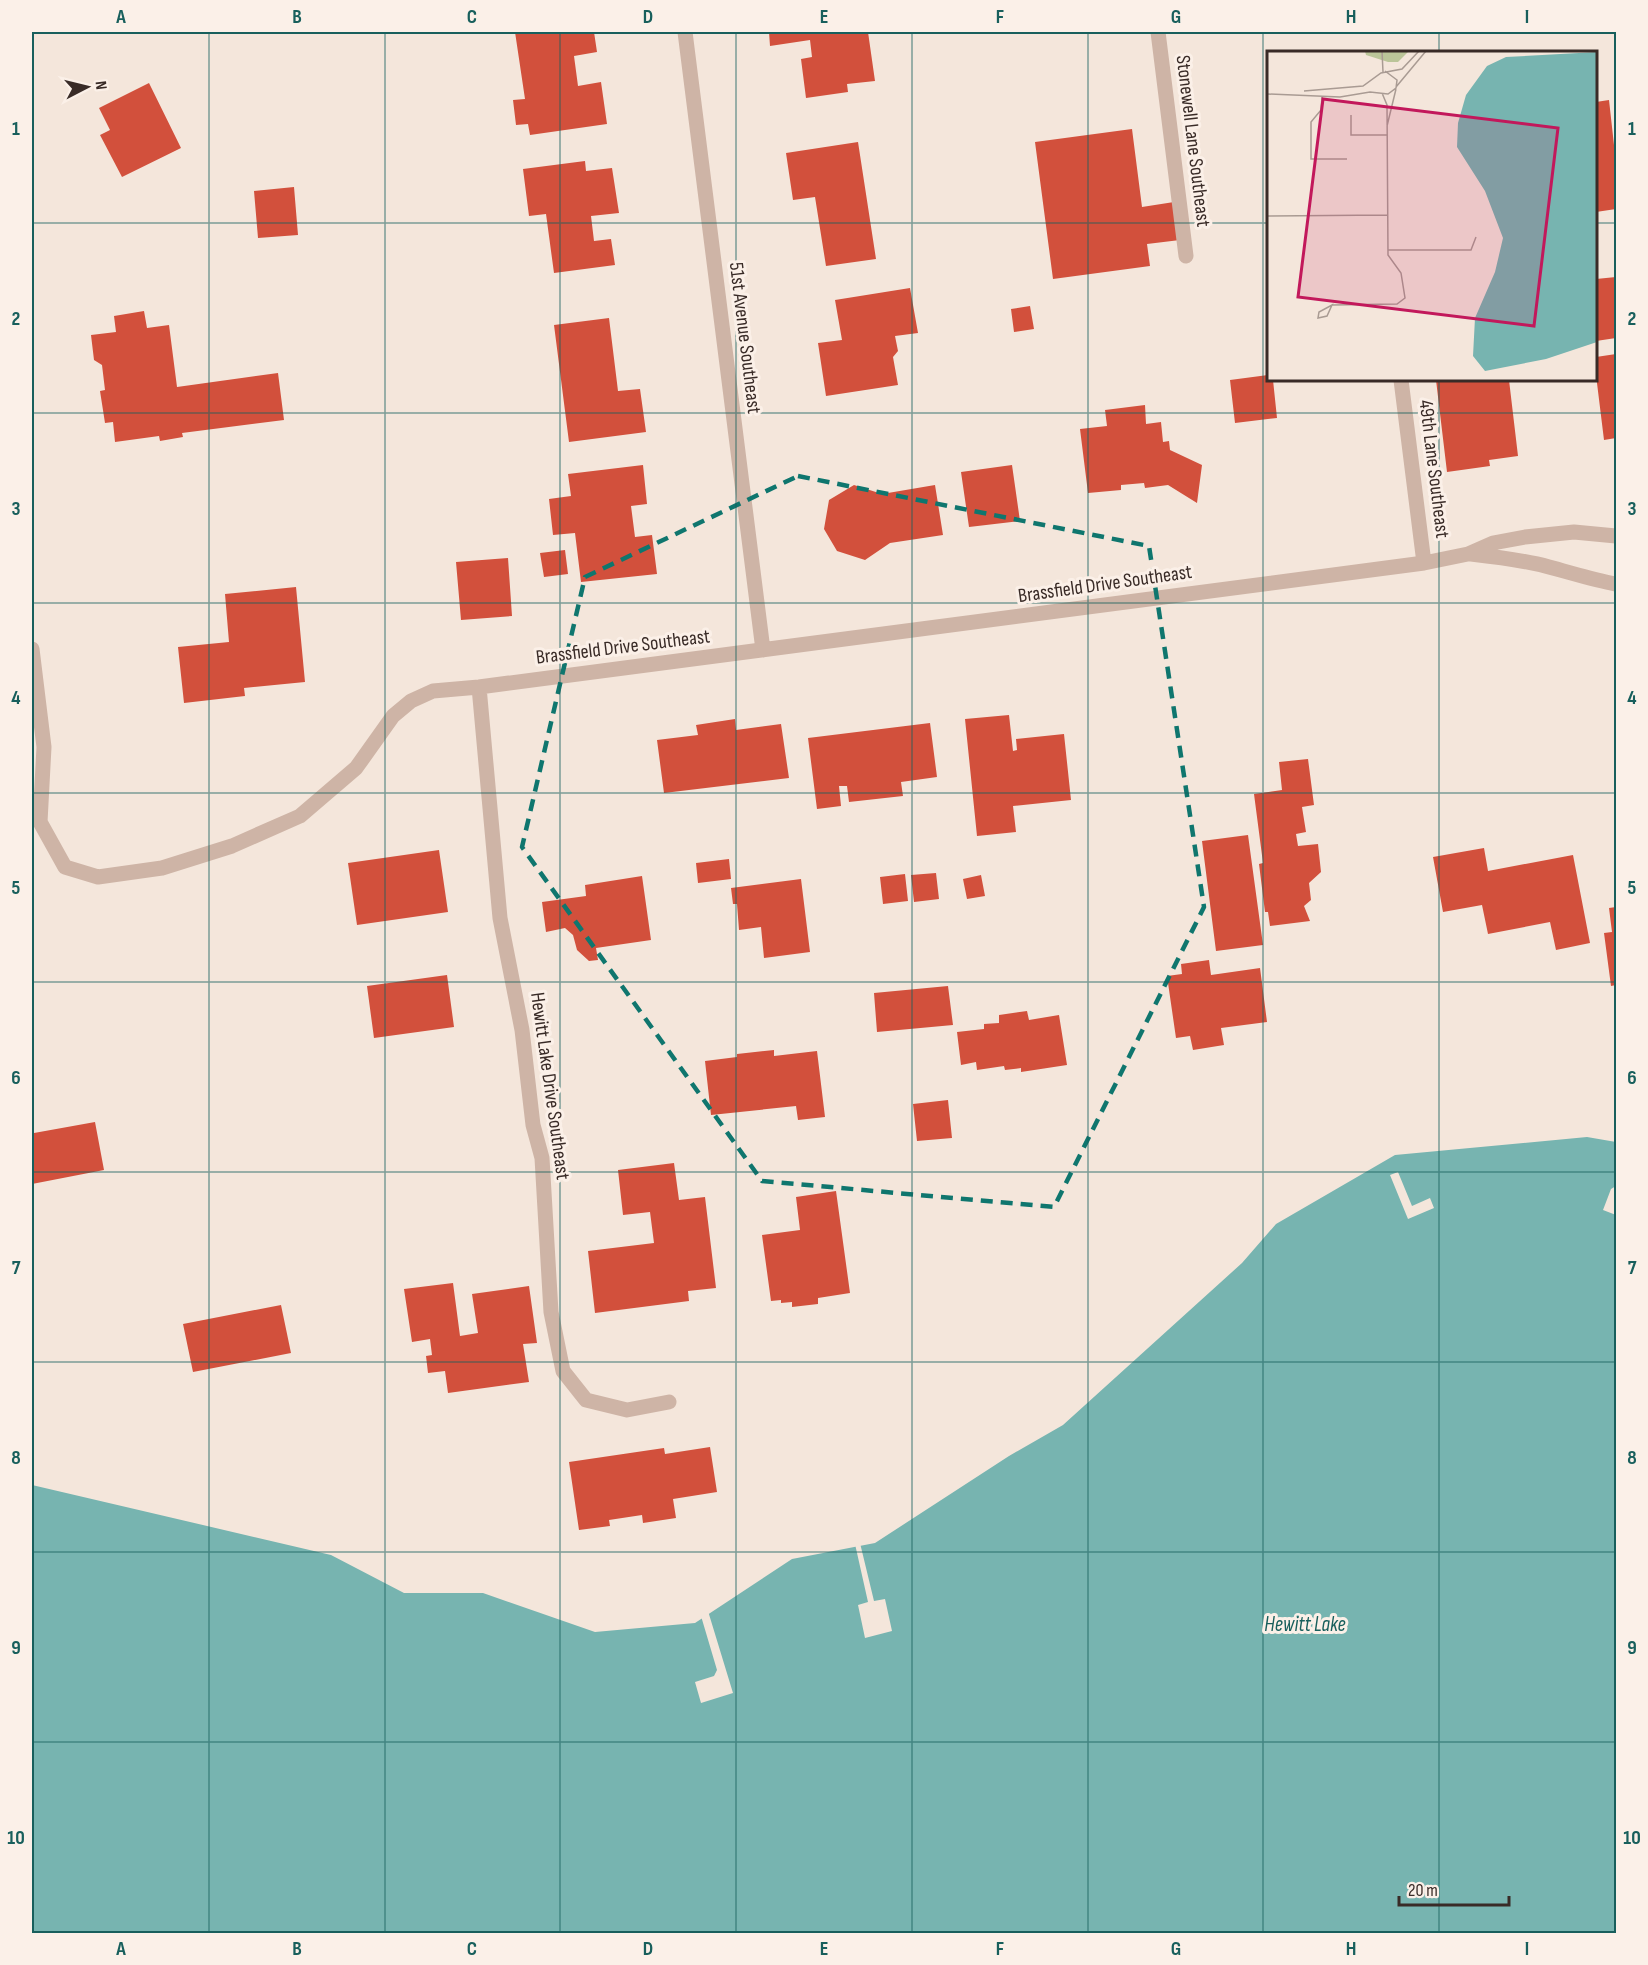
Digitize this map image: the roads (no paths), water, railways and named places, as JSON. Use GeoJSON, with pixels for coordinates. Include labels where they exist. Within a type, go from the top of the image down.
{"type":"FeatureCollection","features":[{"type":"Feature","properties":{"kind":"street","name":"51st Avenue Southeast"},"geometry":{"type":"LineString","coordinates":[[686,32],[763,650]]}},
{"type":"Feature","properties":{"kind":"street","name":"Stonewell Lane Southeast"},"geometry":{"type":"LineString","coordinates":[[1158,32],[1186,256]]}},
{"type":"Feature","properties":{"kind":"street","name":"49th Lane Southeast"},"geometry":{"type":"LineString","coordinates":[[1401,381],[1424,563]]}},
{"type":"Feature","properties":{"kind":"street","name":"Brassfield Drive Southeast"},"geometry":{"type":"LineString","coordinates":[[32,649],[44,747],[40,822],[65,867],[98,877],[162,868],[232,846],[300,816],[356,768],[393,716],[411,701],[433,691],[479,687],[1424,563],[1468,554],[1493,543],[1525,537],[1574,532],[1617,536]]}},
{"type":"Feature","properties":{"kind":"street","name":"Brassfield Drive Southeast"},"geometry":{"type":"LineString","coordinates":[[1468,554],[1509,558],[1550,567],[1591,580],[1617,584]]}},
{"type":"Feature","properties":{"kind":"street","name":"Hewitt Lake Drive Southeast"},"geometry":{"type":"LineString","coordinates":[[479,687],[500,918],[522,1030],[533,1125],[542,1158],[550,1312],[563,1371],[586,1400],[627,1410],[669,1402]]}},
{"type":"Feature","properties":{"kind":"water","name":"Hewitt Lake"},"geometry":{"type":"Polygon","coordinates":[[[1587,1137],[1616,1142],[1616,1933],[32,1933],[32,1485],[331,1555],[404,1593],[483,1593],[595,1632],[695,1623],[792,1559],[875,1543],[1009,1456],[1063,1425],[1242,1263],[1276,1224],[1395,1155],[1587,1137]]]}}]}
